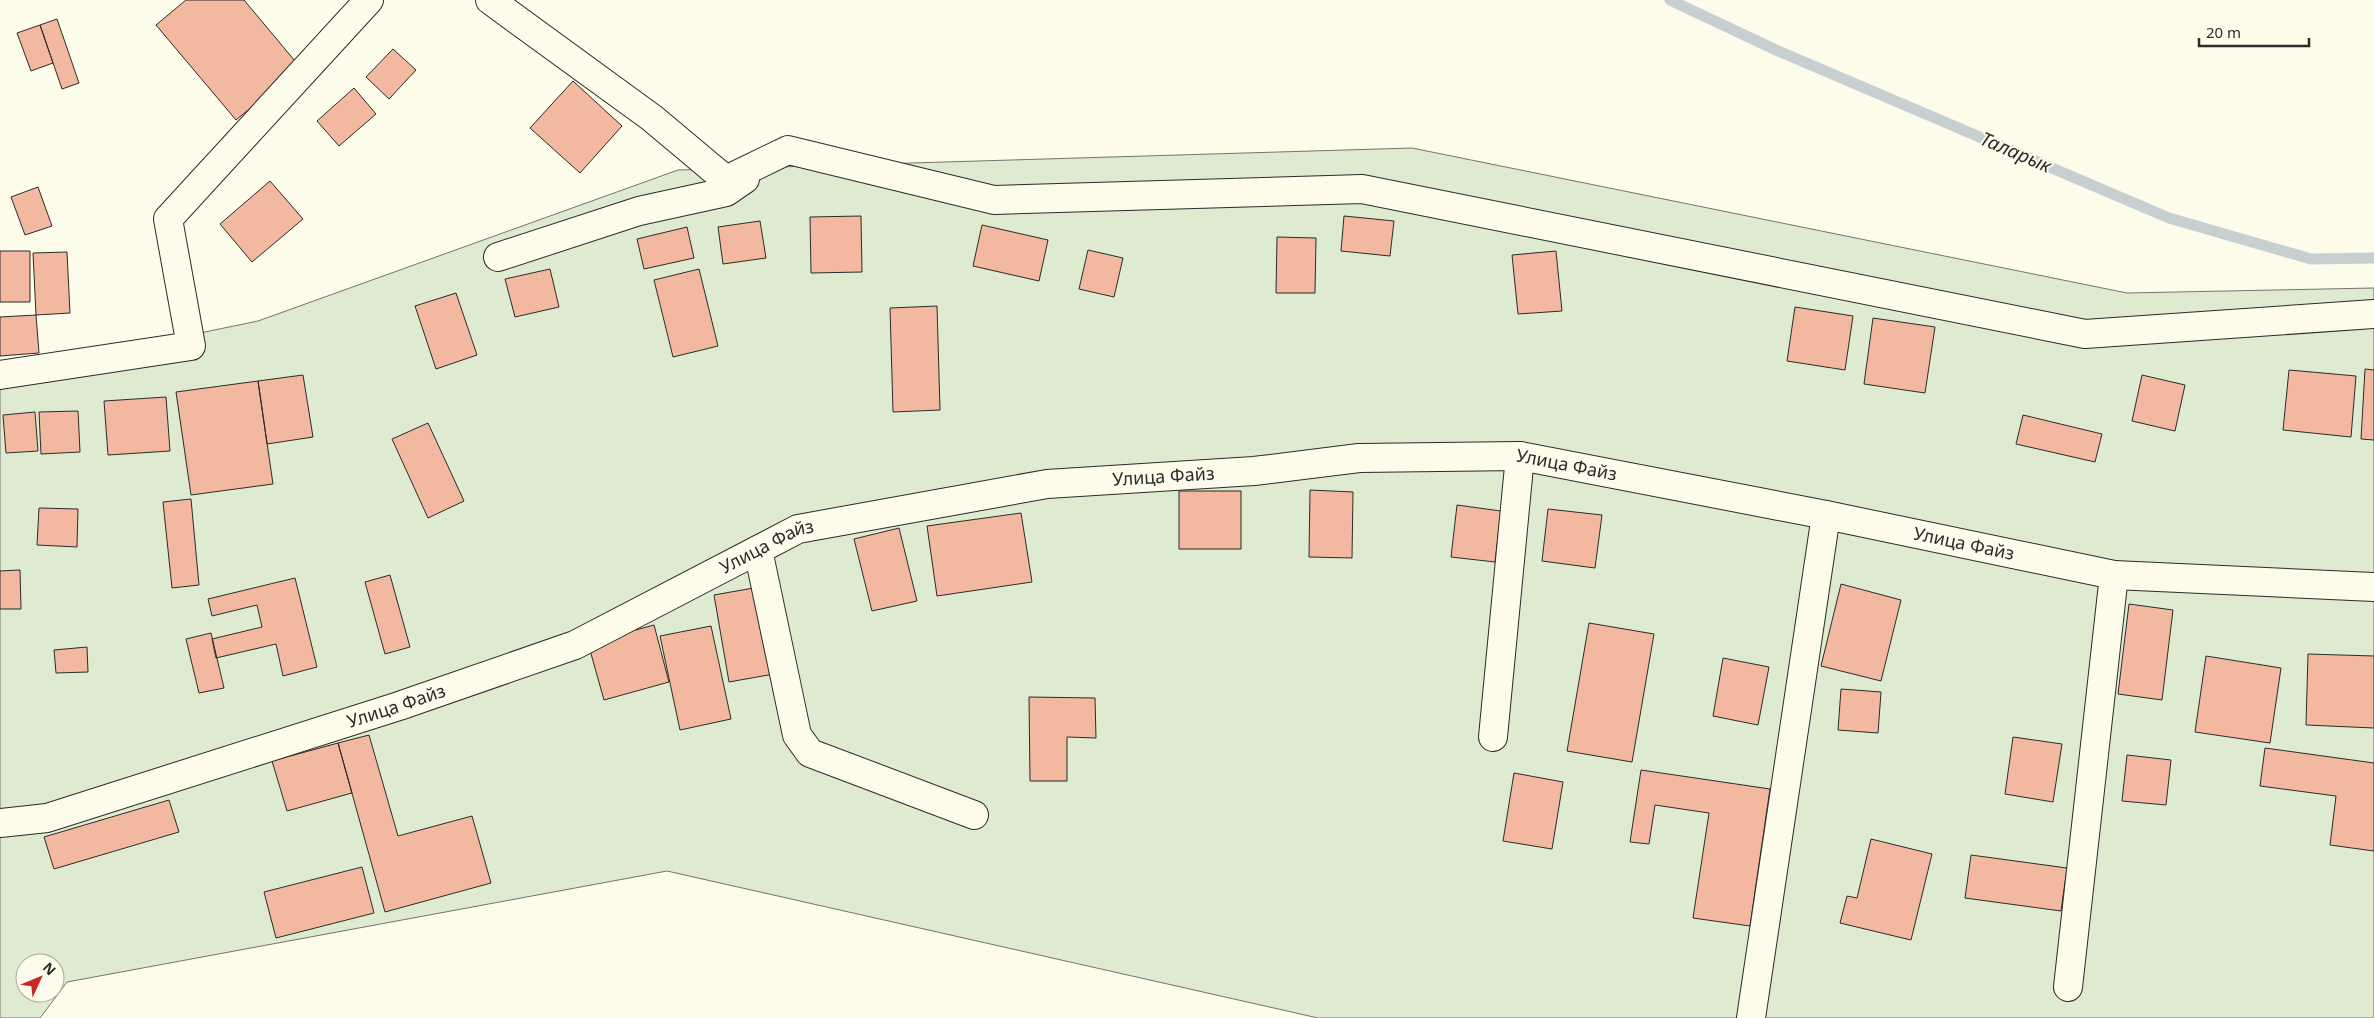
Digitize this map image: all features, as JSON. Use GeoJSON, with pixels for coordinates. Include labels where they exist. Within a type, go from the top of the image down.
{"type":"FeatureCollection","features":[{"type":"Feature","properties":{"kind":"street"},"geometry":{"type":"LineString","coordinates":[[0,375],[191,346],[168,219],[369,0]]}},
{"type":"Feature","properties":{"kind":"street"},"geometry":{"type":"LineString","coordinates":[[490,0],[652,118],[726,180],[788,150],[994,200],[1362,189],[2085,334],[2374,314]]}},
{"type":"Feature","properties":{"kind":"street"},"geometry":{"type":"LineString","coordinates":[[498,257],[639,210],[726,192],[788,150]]}},
{"type":"Feature","properties":{"kind":"street"},"geometry":{"type":"LineString","coordinates":[[1493,737],[1520,456]]}},
{"type":"Feature","properties":{"kind":"street","name":"Улица Файз"},"geometry":{"type":"LineString","coordinates":[[0,823],[47,818],[400,706],[575,645],[798,529],[1047,484],[1254,471],[1359,458],[1520,456],[1826,515],[2114,575],[2374,587]]}},
{"type":"Feature","properties":{"kind":"street"},"geometry":{"type":"LineString","coordinates":[[1751,1018],[1826,515]]}},
{"type":"Feature","properties":{"kind":"street"},"geometry":{"type":"LineString","coordinates":[[758,550],[797,735],[810,753],[974,815]]}},
{"type":"Feature","properties":{"kind":"street"},"geometry":{"type":"LineString","coordinates":[[2068,987],[2114,575]]}},
{"type":"Feature","properties":{"kind":"green space"},"geometry":{"type":"Polygon","coordinates":[[[1412,148],[2127,293],[2374,288],[2374,1018],[1318,1018],[667,871],[67,982],[65,985],[65,953],[15,953],[15,1003],[51,1003],[40,1018],[0,1018],[0,364],[64,361],[258,321],[678,170],[1412,148]]]}},
{"type":"Feature","properties":{"kind":"building"},"geometry":{"type":"Polygon","coordinates":[[[186,0],[244,0],[300,67],[236,120],[156,25],[186,0]]]}},
{"type":"Feature","properties":{"kind":"building"},"geometry":{"type":"Polygon","coordinates":[[[57,19],[79,83],[62,89],[40,25],[57,19]]]}},
{"type":"Feature","properties":{"kind":"building"},"geometry":{"type":"Polygon","coordinates":[[[40,25],[53,63],[31,71],[17,33],[40,25]]]}},
{"type":"Feature","properties":{"kind":"building"},"geometry":{"type":"Polygon","coordinates":[[[393,49],[416,70],[389,99],[366,77],[393,49]]]}},
{"type":"Feature","properties":{"kind":"building"},"geometry":{"type":"Polygon","coordinates":[[[573,81],[622,126],[580,173],[530,128],[573,81]]]}},
{"type":"Feature","properties":{"kind":"building"},"geometry":{"type":"Polygon","coordinates":[[[354,88],[376,114],[339,146],[317,121],[354,88]]]}},
{"type":"Feature","properties":{"kind":"building"},"geometry":{"type":"Polygon","coordinates":[[[270,181],[303,219],[252,262],[220,224],[270,181]]]}},
{"type":"Feature","properties":{"kind":"building"},"geometry":{"type":"Polygon","coordinates":[[[38,187],[52,226],[25,235],[11,197],[38,187]]]}},
{"type":"Feature","properties":{"kind":"building"},"geometry":{"type":"Polygon","coordinates":[[[861,216],[862,272],[811,273],[810,217],[861,216]]]}},
{"type":"Feature","properties":{"kind":"building"},"geometry":{"type":"Polygon","coordinates":[[[1344,216],[1394,221],[1390,256],[1341,251],[1344,216]]]}},
{"type":"Feature","properties":{"kind":"building"},"geometry":{"type":"Polygon","coordinates":[[[760,221],[766,258],[723,264],[718,227],[760,221]]]}},
{"type":"Feature","properties":{"kind":"building"},"geometry":{"type":"Polygon","coordinates":[[[982,225],[1048,240],[1039,281],[973,266],[982,225]]]}},
{"type":"Feature","properties":{"kind":"building"},"geometry":{"type":"Polygon","coordinates":[[[687,227],[694,258],[644,269],[637,239],[687,227]]]}},
{"type":"Feature","properties":{"kind":"building"},"geometry":{"type":"Polygon","coordinates":[[[1277,237],[1316,238],[1315,293],[1276,293],[1277,237]]]}},
{"type":"Feature","properties":{"kind":"building"},"geometry":{"type":"Polygon","coordinates":[[[1088,250],[1123,258],[1114,297],[1079,289],[1088,250]]]}},
{"type":"Feature","properties":{"kind":"building"},"geometry":{"type":"Polygon","coordinates":[[[0,251],[30,251],[30,302],[0,302],[0,251]]]}},
{"type":"Feature","properties":{"kind":"building"},"geometry":{"type":"Polygon","coordinates":[[[1556,251],[1562,311],[1518,314],[1512,255],[1556,251]]]}},
{"type":"Feature","properties":{"kind":"building"},"geometry":{"type":"Polygon","coordinates":[[[67,252],[70,313],[36,315],[33,253],[67,252]]]}},
{"type":"Feature","properties":{"kind":"building"},"geometry":{"type":"Polygon","coordinates":[[[550,269],[559,307],[515,317],[505,279],[550,269]]]}},
{"type":"Feature","properties":{"kind":"building"},"geometry":{"type":"Polygon","coordinates":[[[699,269],[718,346],[673,357],[654,280],[699,269]]]}},
{"type":"Feature","properties":{"kind":"building"},"geometry":{"type":"Polygon","coordinates":[[[456,293],[477,355],[436,369],[415,306],[456,293]]]}},
{"type":"Feature","properties":{"kind":"building"},"geometry":{"type":"Polygon","coordinates":[[[937,306],[940,410],[893,412],[890,308],[937,306]]]}},
{"type":"Feature","properties":{"kind":"building"},"geometry":{"type":"Polygon","coordinates":[[[1795,307],[1853,316],[1845,370],[1787,361],[1795,307]]]}},
{"type":"Feature","properties":{"kind":"building"},"geometry":{"type":"Polygon","coordinates":[[[36,315],[39,353],[0,356],[0,317],[36,315]]]}},
{"type":"Feature","properties":{"kind":"building"},"geometry":{"type":"Polygon","coordinates":[[[1873,318],[1935,327],[1925,393],[1864,384],[1873,318]]]}},
{"type":"Feature","properties":{"kind":"building"},"geometry":{"type":"Polygon","coordinates":[[[2365,369],[2374,370],[2374,440],[2361,439],[2365,369]]]}},
{"type":"Feature","properties":{"kind":"building"},"geometry":{"type":"Polygon","coordinates":[[[2289,370],[2356,376],[2351,437],[2283,430],[2289,370]]]}},
{"type":"Feature","properties":{"kind":"building"},"geometry":{"type":"Polygon","coordinates":[[[303,375],[313,437],[267,444],[258,381],[303,375]]]}},
{"type":"Feature","properties":{"kind":"building"},"geometry":{"type":"Polygon","coordinates":[[[2142,375],[2185,385],[2175,431],[2132,421],[2142,375]]]}},
{"type":"Feature","properties":{"kind":"building"},"geometry":{"type":"Polygon","coordinates":[[[258,381],[273,484],[191,495],[176,392],[258,381]]]}},
{"type":"Feature","properties":{"kind":"building"},"geometry":{"type":"Polygon","coordinates":[[[166,397],[170,451],[108,455],[104,401],[166,397]]]}},
{"type":"Feature","properties":{"kind":"building"},"geometry":{"type":"Polygon","coordinates":[[[78,411],[80,452],[41,454],[39,412],[78,411]]]}},
{"type":"Feature","properties":{"kind":"building"},"geometry":{"type":"Polygon","coordinates":[[[35,412],[38,451],[6,453],[3,415],[35,412]]]}},
{"type":"Feature","properties":{"kind":"building"},"geometry":{"type":"Polygon","coordinates":[[[2023,415],[2102,434],[2095,462],[2016,444],[2023,415]]]}},
{"type":"Feature","properties":{"kind":"building"},"geometry":{"type":"Polygon","coordinates":[[[428,423],[464,501],[428,518],[392,439],[428,423]]]}},
{"type":"Feature","properties":{"kind":"building"},"geometry":{"type":"Polygon","coordinates":[[[1310,490],[1353,492],[1352,558],[1309,557],[1310,490]]]}},
{"type":"Feature","properties":{"kind":"building"},"geometry":{"type":"Polygon","coordinates":[[[1179,491],[1241,491],[1241,549],[1179,549],[1179,491]]]}},
{"type":"Feature","properties":{"kind":"building"},"geometry":{"type":"Polygon","coordinates":[[[191,499],[199,585],[172,588],[163,502],[191,499]]]}},
{"type":"Feature","properties":{"kind":"building"},"geometry":{"type":"Polygon","coordinates":[[[1457,505],[1501,511],[1495,562],[1451,557],[1457,505]]]}},
{"type":"Feature","properties":{"kind":"building"},"geometry":{"type":"Polygon","coordinates":[[[39,508],[78,509],[77,547],[37,545],[39,508]]]}},
{"type":"Feature","properties":{"kind":"building"},"geometry":{"type":"Polygon","coordinates":[[[1548,509],[1602,515],[1595,568],[1542,561],[1548,509]]]}},
{"type":"Feature","properties":{"kind":"building"},"geometry":{"type":"Polygon","coordinates":[[[1021,513],[1032,582],[937,596],[927,526],[1021,513]]]}},
{"type":"Feature","properties":{"kind":"building"},"geometry":{"type":"Polygon","coordinates":[[[899,528],[917,601],[872,611],[854,539],[899,528]]]}},
{"type":"Feature","properties":{"kind":"building"},"geometry":{"type":"Polygon","coordinates":[[[20,570],[21,609],[0,609],[0,571],[20,570]]]}},
{"type":"Feature","properties":{"kind":"building"},"geometry":{"type":"Polygon","coordinates":[[[390,575],[410,647],[385,654],[365,582],[390,575]]]}},
{"type":"Feature","properties":{"kind":"building"},"geometry":{"type":"Polygon","coordinates":[[[295,578],[317,667],[283,676],[276,644],[216,658],[212,639],[262,627],[257,605],[212,616],[208,599],[295,578]]]}},
{"type":"Feature","properties":{"kind":"building"},"geometry":{"type":"Polygon","coordinates":[[[1841,584],[1901,600],[1881,681],[1821,666],[1841,584]]]}},
{"type":"Feature","properties":{"kind":"building"},"geometry":{"type":"Polygon","coordinates":[[[759,587],[774,674],[729,682],[714,595],[759,587]]]}},
{"type":"Feature","properties":{"kind":"building"},"geometry":{"type":"Polygon","coordinates":[[[2129,604],[2173,610],[2162,700],[2118,694],[2129,604]]]}},
{"type":"Feature","properties":{"kind":"building"},"geometry":{"type":"Polygon","coordinates":[[[1589,623],[1654,634],[1632,762],[1567,751],[1589,623]]]}},
{"type":"Feature","properties":{"kind":"building"},"geometry":{"type":"Polygon","coordinates":[[[654,625],[669,682],[604,700],[588,643],[654,625]]]}},
{"type":"Feature","properties":{"kind":"building"},"geometry":{"type":"Polygon","coordinates":[[[711,626],[731,719],[680,730],[660,636],[711,626]]]}},
{"type":"Feature","properties":{"kind":"building"},"geometry":{"type":"Polygon","coordinates":[[[211,633],[224,688],[199,693],[186,639],[211,633]]]}},
{"type":"Feature","properties":{"kind":"building"},"geometry":{"type":"Polygon","coordinates":[[[87,647],[88,672],[56,673],[54,650],[87,647]]]}},
{"type":"Feature","properties":{"kind":"building"},"geometry":{"type":"Polygon","coordinates":[[[2308,654],[2374,656],[2374,728],[2306,725],[2308,654]]]}},
{"type":"Feature","properties":{"kind":"building"},"geometry":{"type":"Polygon","coordinates":[[[2206,656],[2281,668],[2270,743],[2195,732],[2206,656]]]}},
{"type":"Feature","properties":{"kind":"building"},"geometry":{"type":"Polygon","coordinates":[[[1723,658],[1769,667],[1758,725],[1713,716],[1723,658]]]}},
{"type":"Feature","properties":{"kind":"building"},"geometry":{"type":"Polygon","coordinates":[[[1841,689],[1881,692],[1878,733],[1838,730],[1841,689]]]}},
{"type":"Feature","properties":{"kind":"building"},"geometry":{"type":"Polygon","coordinates":[[[1029,697],[1095,698],[1096,738],[1067,737],[1067,781],[1030,781],[1029,697]]]}},
{"type":"Feature","properties":{"kind":"building"},"geometry":{"type":"Polygon","coordinates":[[[369,735],[398,836],[472,816],[491,883],[385,912],[338,743],[369,735]]]}},
{"type":"Feature","properties":{"kind":"building"},"geometry":{"type":"Polygon","coordinates":[[[2013,737],[2062,744],[2053,802],[2005,794],[2013,737]]]}},
{"type":"Feature","properties":{"kind":"building"},"geometry":{"type":"Polygon","coordinates":[[[338,743],[352,793],[287,811],[272,761],[338,743]]]}},
{"type":"Feature","properties":{"kind":"building"},"geometry":{"type":"Polygon","coordinates":[[[2265,748],[2374,763],[2374,851],[2330,845],[2336,796],[2260,786],[2265,748]]]}},
{"type":"Feature","properties":{"kind":"building"},"geometry":{"type":"Polygon","coordinates":[[[2127,755],[2171,760],[2166,805],[2122,801],[2127,755]]]}},
{"type":"Feature","properties":{"kind":"building"},"geometry":{"type":"Polygon","coordinates":[[[1641,770],[1770,789],[1750,926],[1693,918],[1709,813],[1655,805],[1649,844],[1630,842],[1641,770]]]}},
{"type":"Feature","properties":{"kind":"building"},"geometry":{"type":"Polygon","coordinates":[[[1514,773],[1563,782],[1552,849],[1503,841],[1514,773]]]}},
{"type":"Feature","properties":{"kind":"building"},"geometry":{"type":"Polygon","coordinates":[[[169,800],[179,832],[54,869],[44,837],[169,800]]]}},
{"type":"Feature","properties":{"kind":"building"},"geometry":{"type":"Polygon","coordinates":[[[1871,839],[1932,854],[1911,940],[1840,923],[1847,896],[1857,898],[1871,839]]]}},
{"type":"Feature","properties":{"kind":"building"},"geometry":{"type":"Polygon","coordinates":[[[1971,855],[2067,868],[2061,911],[1965,898],[1971,855]]]}},
{"type":"Feature","properties":{"kind":"building"},"geometry":{"type":"Polygon","coordinates":[[[362,867],[374,913],[276,938],[264,892],[362,867]]]}},
{"type":"Feature","properties":{"kind":"waterway","name":"Таларык"},"geometry":{"type":"LineString","coordinates":[[1670,0],[1776,50],[2169,218],[2311,259],[2374,258]]}}]}
